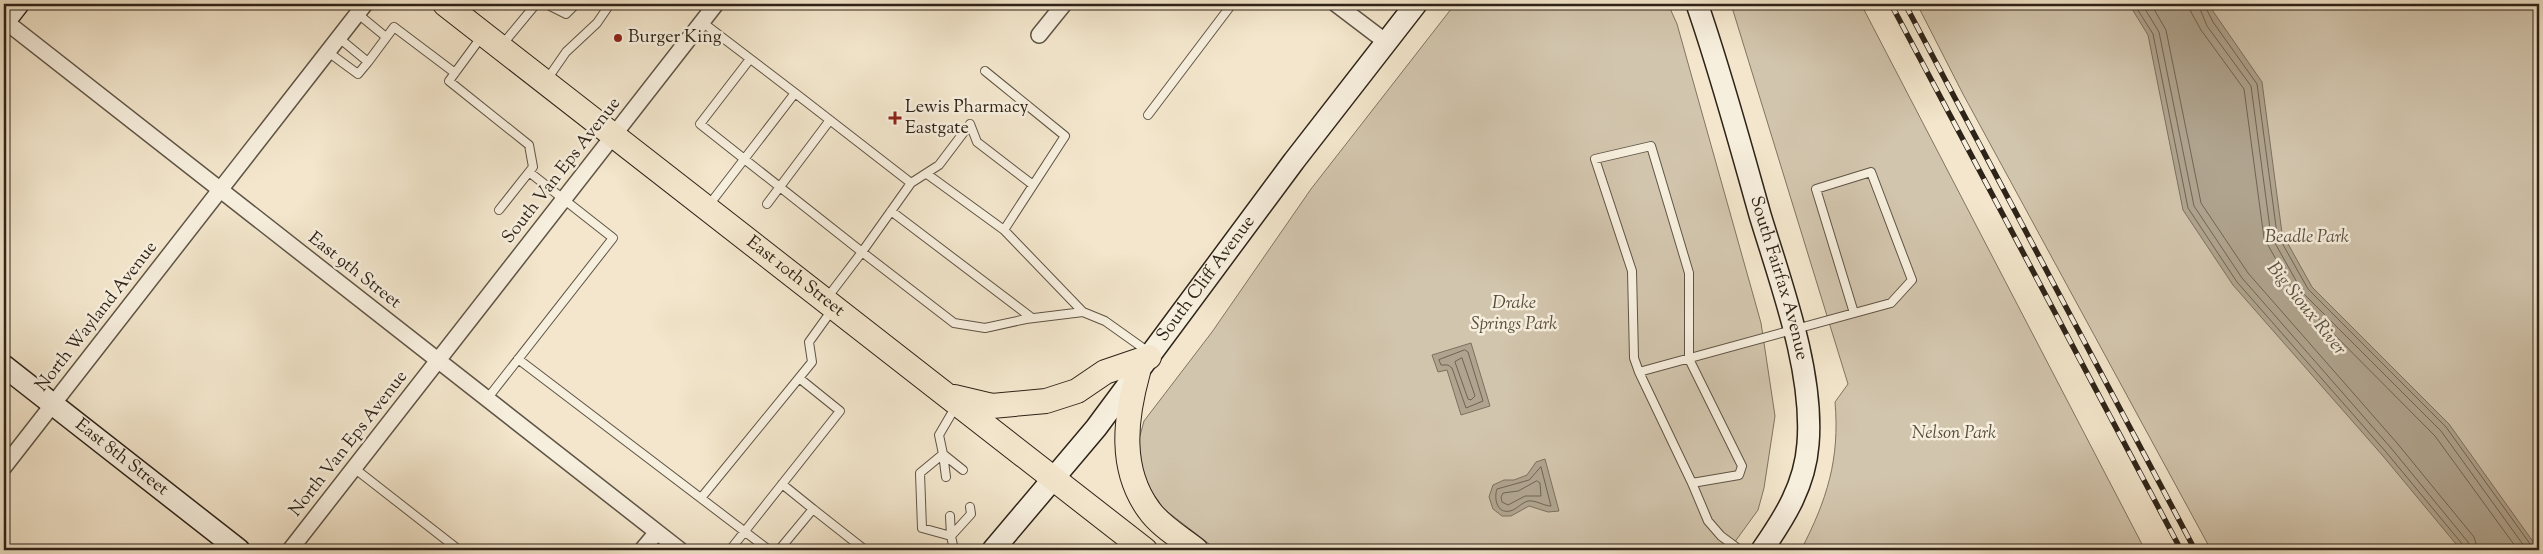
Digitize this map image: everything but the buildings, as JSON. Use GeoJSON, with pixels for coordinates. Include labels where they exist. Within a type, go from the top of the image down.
{"type":"FeatureCollection","features":[{"type":"Feature","properties":{"kind":"main road","name":"East 10th Street"},"geometry":{"type":"LineString","coordinates":[[444,4],[1145,550]]}},
{"type":"Feature","properties":{"kind":"main road"},"geometry":{"type":"LineString","coordinates":[[950,399],[992,406],[1046,401],[1077,391],[1105,372],[1146,361]]}},
{"type":"Feature","properties":{"kind":"main road"},"geometry":{"type":"LineString","coordinates":[[1146,361],[1130,401],[1127,430],[1129,467],[1138,492],[1150,512],[1196,550]]}},
{"type":"Feature","properties":{"kind":"street"},"geometry":{"type":"LineString","coordinates":[[4,21],[18,4]]}},
{"type":"Feature","properties":{"kind":"street","name":"South Van Eps Avenue"},"geometry":{"type":"LineString","coordinates":[[438,361],[716,4]]}},
{"type":"Feature","properties":{"kind":"street"},"geometry":{"type":"LineString","coordinates":[[1039,35],[1064,4]]}},
{"type":"Feature","properties":{"kind":"street"},"geometry":{"type":"LineString","coordinates":[[1336,4],[1386,42]]}},
{"type":"Feature","properties":{"kind":"street","name":"South Cliff Avenue"},"geometry":{"type":"LineString","coordinates":[[993,550],[1054,480],[1146,361],[1294,161],[1416,4]]}},
{"type":"Feature","properties":{"kind":"street","name":"South Fairfax Avenue"},"geometry":{"type":"LineString","coordinates":[[1697,4],[1793,331],[1807,392],[1808,444],[1802,480],[1785,516],[1762,550]]}},
{"type":"Feature","properties":{"kind":"street","name":"North Wayland Avenue"},"geometry":{"type":"LineString","coordinates":[[4,467],[362,9]]}},
{"type":"Feature","properties":{"kind":"street","name":"East 9th Street"},"geometry":{"type":"LineString","coordinates":[[4,21],[680,550]]}},
{"type":"Feature","properties":{"kind":"street","name":"North Van Eps Avenue"},"geometry":{"type":"LineString","coordinates":[[290,550],[438,361]]}},
{"type":"Feature","properties":{"kind":"street","name":"East 8th Street"},"geometry":{"type":"LineString","coordinates":[[4,366],[239,550]]}},
{"type":"Feature","properties":{"kind":"street"},"geometry":{"type":"LineString","coordinates":[[642,550],[657,532]]}},
{"type":"Feature","properties":{"kind":"lane"},"geometry":{"type":"LineString","coordinates":[[499,210],[533,167],[529,145],[449,81],[455,73],[536,4]]}},
{"type":"Feature","properties":{"kind":"lane"},"geometry":{"type":"LineString","coordinates":[[546,4],[566,14],[576,4]]}},
{"type":"Feature","properties":{"kind":"lane"},"geometry":{"type":"LineString","coordinates":[[545,82],[566,52],[597,23],[610,4]]}},
{"type":"Feature","properties":{"kind":"lane"},"geometry":{"type":"LineString","coordinates":[[1148,115],[1232,4]]}},
{"type":"Feature","properties":{"kind":"lane"},"geometry":{"type":"LineString","coordinates":[[362,9],[386,38]]}},
{"type":"Feature","properties":{"kind":"lane"},"geometry":{"type":"LineString","coordinates":[[702,22],[911,183]]}},
{"type":"Feature","properties":{"kind":"lane"},"geometry":{"type":"LineString","coordinates":[[328,52],[358,74],[394,27],[455,73]]}},
{"type":"Feature","properties":{"kind":"lane"},"geometry":{"type":"LineString","coordinates":[[339,38],[368,62]]}},
{"type":"Feature","properties":{"kind":"lane"},"geometry":{"type":"LineString","coordinates":[[750,58],[700,124],[954,323],[985,328],[1032,318],[1083,312]]}},
{"type":"Feature","properties":{"kind":"lane"},"geometry":{"type":"LineString","coordinates":[[986,71],[1065,136],[1004,230]]}},
{"type":"Feature","properties":{"kind":"lane"},"geometry":{"type":"LineString","coordinates":[[706,209],[795,93]]}},
{"type":"Feature","properties":{"kind":"lane"},"geometry":{"type":"LineString","coordinates":[[767,204],[830,120]]}},
{"type":"Feature","properties":{"kind":"lane"},"geometry":{"type":"LineString","coordinates":[[701,498],[812,362],[809,342],[829,304],[862,252],[911,183],[939,165],[970,124],[977,142],[1034,185]]}},
{"type":"Feature","properties":{"kind":"lane"},"geometry":{"type":"LineString","coordinates":[[1692,483],[1739,475],[1742,466],[1688,359],[1689,273],[1651,146],[1595,158],[1632,271],[1634,358],[1708,521],[1721,536],[1740,550]]}},
{"type":"Feature","properties":{"kind":"lane"},"geometry":{"type":"LineString","coordinates":[[487,399],[613,238],[529,172]]}},
{"type":"Feature","properties":{"kind":"lane"},"geometry":{"type":"LineString","coordinates":[[1639,372],[1793,331],[1854,314],[1891,303],[1912,280],[1871,172],[1816,189],[1854,314]]}},
{"type":"Feature","properties":{"kind":"lane"},"geometry":{"type":"LineString","coordinates":[[927,174],[1004,230],[1083,312],[1105,322],[1146,361]]}},
{"type":"Feature","properties":{"kind":"lane"},"geometry":{"type":"LineString","coordinates":[[891,211],[1032,318]]}},
{"type":"Feature","properties":{"kind":"lane"},"geometry":{"type":"LineString","coordinates":[[518,359],[769,550]]}},
{"type":"Feature","properties":{"kind":"lane"},"geometry":{"type":"LineString","coordinates":[[730,550],[840,411],[799,378]]}},
{"type":"Feature","properties":{"kind":"lane"},"geometry":{"type":"LineString","coordinates":[[946,477],[938,436],[950,399]]}},
{"type":"Feature","properties":{"kind":"lane"},"geometry":{"type":"LineString","coordinates":[[943,454],[963,470]]}},
{"type":"Feature","properties":{"kind":"lane"},"geometry":{"type":"LineString","coordinates":[[943,454],[920,473],[922,528],[951,536]]}},
{"type":"Feature","properties":{"kind":"lane"},"geometry":{"type":"LineString","coordinates":[[354,468],[459,550]]}},
{"type":"Feature","properties":{"kind":"lane"},"geometry":{"type":"LineString","coordinates":[[782,484],[866,550]]}},
{"type":"Feature","properties":{"kind":"lane"},"geometry":{"type":"LineString","coordinates":[[951,536],[971,514],[970,507]]}},
{"type":"Feature","properties":{"kind":"lane"},"geometry":{"type":"LineString","coordinates":[[779,550],[813,509]]}},
{"type":"Feature","properties":{"kind":"lane"},"geometry":{"type":"LineString","coordinates":[[950,516],[954,550]]}},
{"type":"Feature","properties":{"kind":"green space","name":"Drake Springs Park"},"geometry":{"type":"Polygon","coordinates":[[[1455,4],[1668,4],[1677,24],[1761,323],[1775,416],[1764,488],[1758,510],[1729,550],[1217,550],[1164,509],[1144,481],[1138,443],[1144,421],[1212,332],[1311,189],[1455,4]]]}},
{"type":"Feature","properties":{"kind":"green space","name":"Nelson Park"},"geometry":{"type":"Polygon","coordinates":[[[1731,4],[1861,4],[2145,550],[1801,550],[1818,514],[1830,479],[1835,442],[1835,402],[1848,384],[1731,4]]]}},
{"type":"Feature","properties":{"kind":"green space","name":"Beadle Park"},"geometry":{"type":"Polygon","coordinates":[[[1917,4],[2539,4],[2539,550],[2211,550],[1963,94],[1917,4]]]}},
{"type":"Feature","properties":{"kind":"water","name":"Big Sioux River"},"geometry":{"type":"Polygon","coordinates":[[[2129,4],[2208,4],[2262,82],[2282,233],[2312,287],[2449,424],[2539,550],[2461,550],[2383,456],[2233,285],[2183,210],[2148,35],[2129,4]]]}},
{"type":"Feature","properties":{"kind":"water"},"geometry":{"type":"Polygon","coordinates":[[[1471,343],[1490,406],[1461,415],[1447,370],[1438,372],[1432,355],[1471,343]]]}},
{"type":"Feature","properties":{"kind":"water"},"geometry":{"type":"Polygon","coordinates":[[[1545,459],[1559,511],[1548,512],[1529,506],[1511,516],[1502,516],[1493,509],[1489,497],[1493,485],[1504,480],[1514,480],[1527,475],[1536,462],[1545,459]]]}},
{"type":"Feature","properties":{"kind":"railway"},"geometry":{"type":"LineString","coordinates":[[1891,4],[2181,550]]}},
{"type":"Feature","properties":{"kind":"railway"},"geometry":{"type":"LineString","coordinates":[[1905,4],[2195,550]]}},
{"type":"Feature","properties":{"kind":"place","name":"Burger King"},"geometry":{"type":"Point","coordinates":[618,38]}},
{"type":"Feature","properties":{"kind":"place","name":"Lewis Pharmacy Eastgate"},"geometry":{"type":"Point","coordinates":[895,118]}}]}
